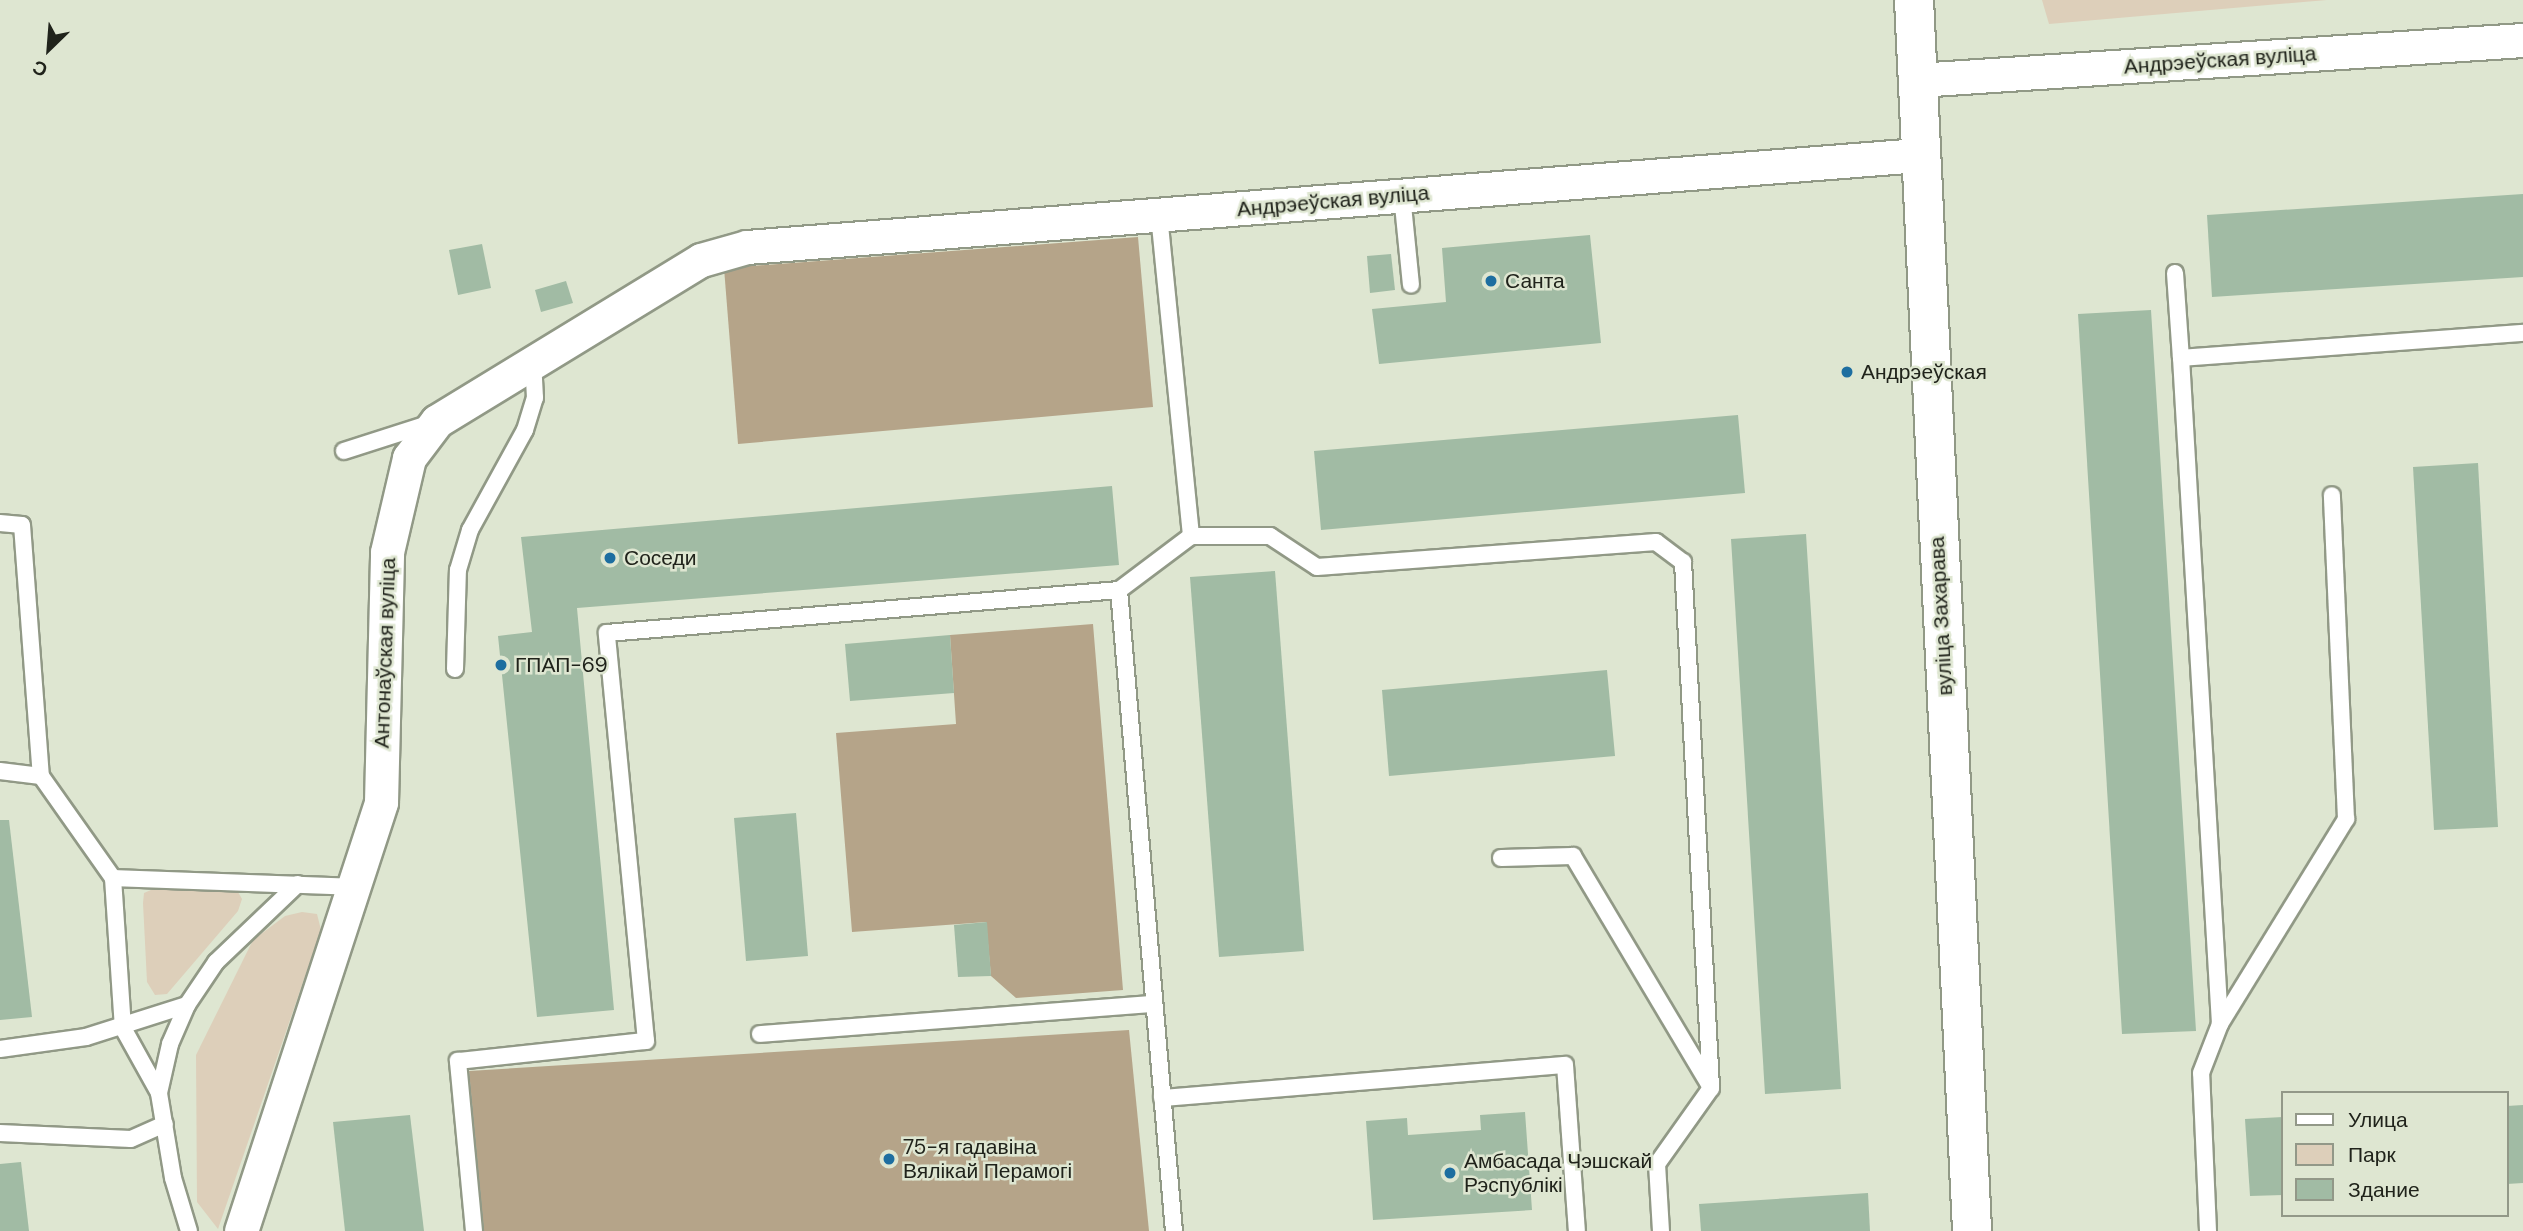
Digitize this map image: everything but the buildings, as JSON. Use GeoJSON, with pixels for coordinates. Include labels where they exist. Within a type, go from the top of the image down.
{"type":"FeatureCollection","features":[{"type":"Feature","properties":{"kind":"main road","name":"вуліца Захарава"},"geometry":{"type":"LineString","coordinates":[[1914,0],[1919,155],[1972,1231]]}},
{"type":"Feature","properties":{"kind":"street","name":"Андрэеўская вуліца"},"geometry":{"type":"LineString","coordinates":[[1917,80],[2523,40]]}},
{"type":"Feature","properties":{"kind":"street","name":"Андрэеўская вуліца"},"geometry":{"type":"LineString","coordinates":[[747,247],[1919,155]]}},
{"type":"Feature","properties":{"kind":"street","name":"Антонаўская вуліца"},"geometry":{"type":"LineString","coordinates":[[241,1231],[357,887],[381,802],[387,552],[409,458],[437,421],[701,260],[747,247]]}},
{"type":"Feature","properties":{"kind":"lane"},"geometry":{"type":"LineString","coordinates":[[1402,195],[1411,285]]}},
{"type":"Feature","properties":{"kind":"lane"},"geometry":{"type":"LineString","coordinates":[[1159,215],[1191,536]]}},
{"type":"Feature","properties":{"kind":"lane"},"geometry":{"type":"LineString","coordinates":[[2175,273],[2220,1024]]}},
{"type":"Feature","properties":{"kind":"lane"},"geometry":{"type":"LineString","coordinates":[[2181,358],[2523,333]]}},
{"type":"Feature","properties":{"kind":"lane"},"geometry":{"type":"LineString","coordinates":[[455,669],[458,570],[470,530],[525,430],[535,398],[533,362]]}},
{"type":"Feature","properties":{"kind":"lane"},"geometry":{"type":"LineString","coordinates":[[344,451],[437,421]]}},
{"type":"Feature","properties":{"kind":"lane"},"geometry":{"type":"LineString","coordinates":[[2208,1231],[2201,1073],[2220,1024],[2346,819],[2332,495]]}},
{"type":"Feature","properties":{"kind":"lane"},"geometry":{"type":"LineString","coordinates":[[0,523],[22,524],[41,776],[113,878],[123,1028],[159,1093],[189,1231]]}},
{"type":"Feature","properties":{"kind":"lane"},"geometry":{"type":"LineString","coordinates":[[474,1231],[458,1061],[646,1041],[607,633],[1119,590],[1191,536],[1270,536],[1317,567],[1656,542],[1683,562],[1711,1088],[1657,1164],[1661,1231]]}},
{"type":"Feature","properties":{"kind":"lane"},"geometry":{"type":"LineString","coordinates":[[1119,590],[1174,1231]]}},
{"type":"Feature","properties":{"kind":"lane"},"geometry":{"type":"LineString","coordinates":[[0,771],[41,776]]}},
{"type":"Feature","properties":{"kind":"lane"},"geometry":{"type":"LineString","coordinates":[[1501,858],[1573,856],[1711,1088]]}},
{"type":"Feature","properties":{"kind":"lane"},"geometry":{"type":"LineString","coordinates":[[113,878],[357,887]]}},
{"type":"Feature","properties":{"kind":"lane"},"geometry":{"type":"LineString","coordinates":[[159,1093],[170,1044],[187,1005],[216,962],[298,884]]}},
{"type":"Feature","properties":{"kind":"lane"},"geometry":{"type":"LineString","coordinates":[[761,1034],[1153,1004]]}},
{"type":"Feature","properties":{"kind":"lane"},"geometry":{"type":"LineString","coordinates":[[0,1049],[123,1028],[187,1005]]}},
{"type":"Feature","properties":{"kind":"lane"},"geometry":{"type":"LineString","coordinates":[[1162,1098],[1565,1065],[1577,1231]]}},
{"type":"Feature","properties":{"kind":"lane"},"geometry":{"type":"LineString","coordinates":[[0,1133],[131,1139],[165,1124]]}},
{"type":"Feature","properties":{"kind":"green space"},"geometry":{"type":"Polygon","coordinates":[[[2042,0],[2327,0],[2049,24],[2042,0]]]}},
{"type":"Feature","properties":{"kind":"green space"},"geometry":{"type":"Polygon","coordinates":[[[160,886],[238,892],[242,899],[238,911],[167,994],[155,995],[147,982],[143,903],[144,893],[160,886]]]}},
{"type":"Feature","properties":{"kind":"green space"},"geometry":{"type":"Polygon","coordinates":[[[302,912],[317,914],[321,930],[218,1229],[197,1202],[196,1055],[253,940],[285,916],[302,912]]]}},
{"type":"Feature","properties":{"kind":"shaded area"},"geometry":{"type":"Polygon","coordinates":[[[1138,237],[1153,407],[738,444],[724,268],[1138,237]]]}},
{"type":"Feature","properties":{"kind":"shaded area"},"geometry":{"type":"Polygon","coordinates":[[[1093,624],[1123,990],[1016,998],[991,976],[986,922],[852,932],[836,733],[956,724],[950,635],[1093,624]]]}},
{"type":"Feature","properties":{"kind":"shaded area"},"geometry":{"type":"Polygon","coordinates":[[[1129,1030],[1149,1231],[484,1231],[469,1071],[1129,1030]]]}},
{"type":"Feature","properties":{"kind":"place","name":"Санта"},"geometry":{"type":"Point","coordinates":[1491,281]}},
{"type":"Feature","properties":{"kind":"place","name":"Андрэеўская"},"geometry":{"type":"Point","coordinates":[1847,372]}},
{"type":"Feature","properties":{"kind":"place","name":"Соседи"},"geometry":{"type":"Point","coordinates":[610,558]}},
{"type":"Feature","properties":{"kind":"place","name":"ГПАП-69"},"geometry":{"type":"Point","coordinates":[501,665]}},
{"type":"Feature","properties":{"kind":"place","name":"75-я гадавіна Вялікай Перамогі"},"geometry":{"type":"Point","coordinates":[889,1159]}},
{"type":"Feature","properties":{"kind":"place","name":"Амбасада Чэшскай Рэспублікі"},"geometry":{"type":"Point","coordinates":[1450,1173]}}]}
